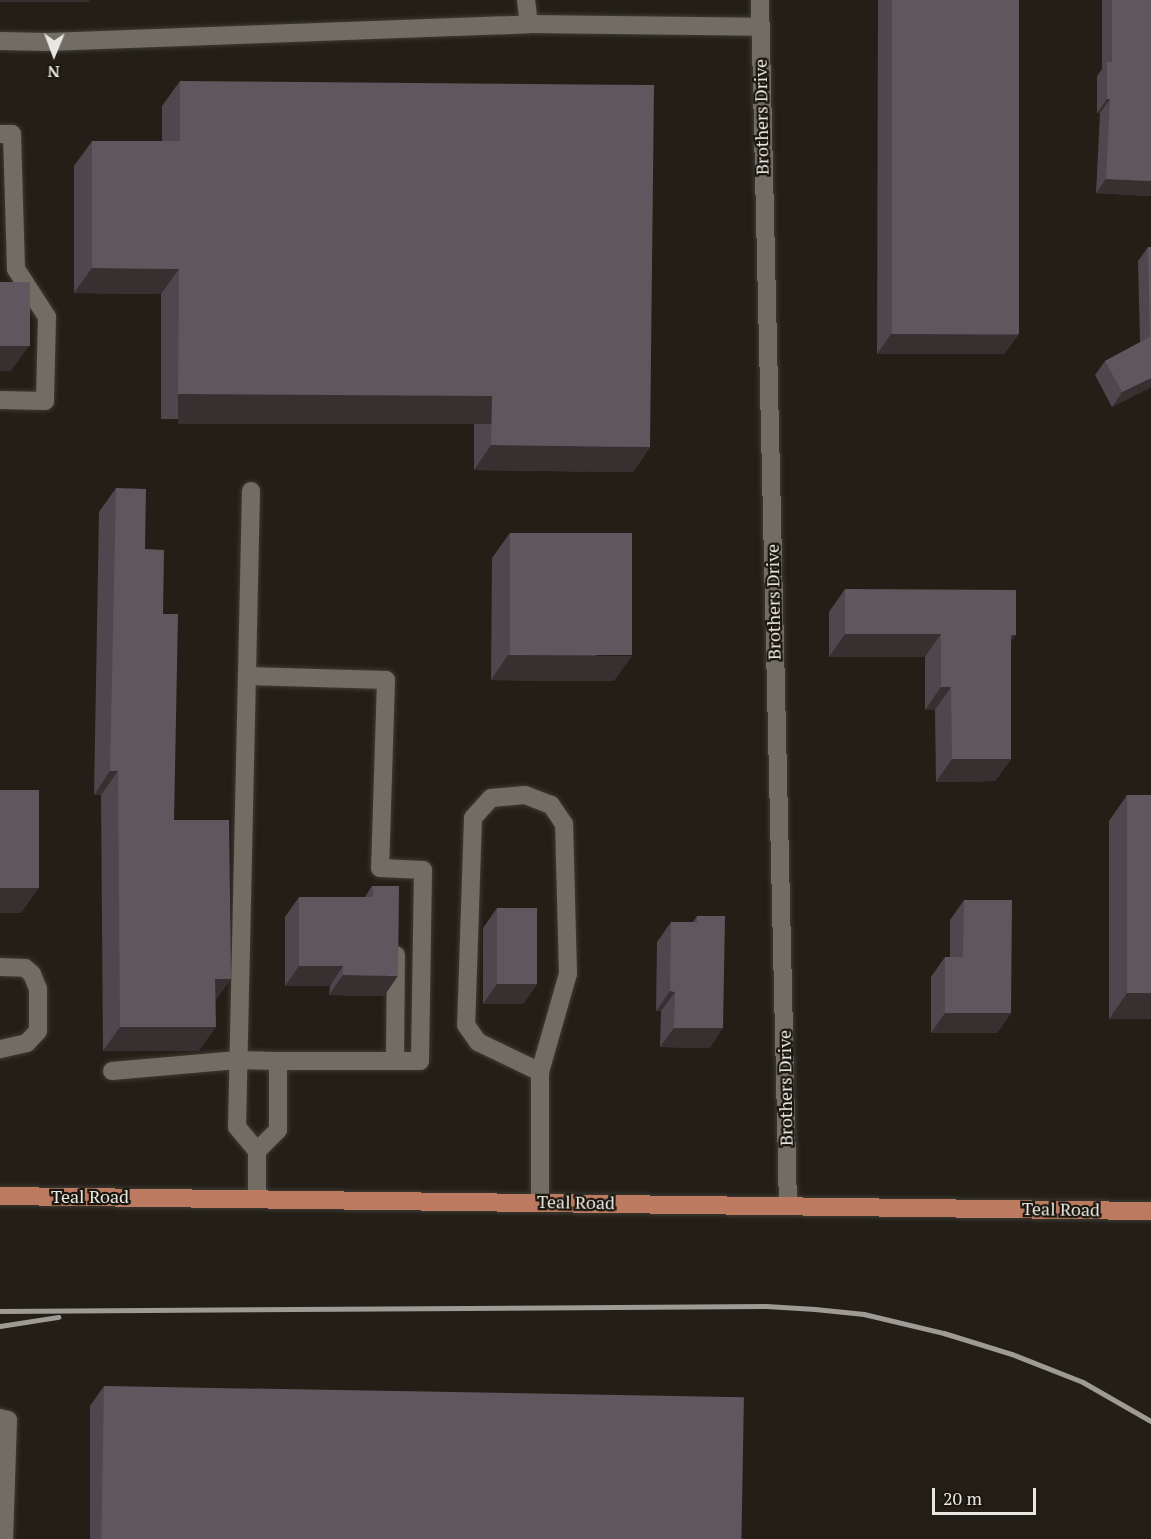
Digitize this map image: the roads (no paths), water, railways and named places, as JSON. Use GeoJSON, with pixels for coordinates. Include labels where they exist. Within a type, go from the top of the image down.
{"type":"FeatureCollection","features":[{"type":"Feature","properties":{"kind":"main road","name":"Teal Road"},"geometry":{"type":"LineString","coordinates":[[0,1196],[257,1197],[1151,1211]]}},
{"type":"Feature","properties":{"kind":"street"},"geometry":{"type":"LineString","coordinates":[[526,0],[529,24]]}},
{"type":"Feature","properties":{"kind":"street","name":"Brothers Drive"},"geometry":{"type":"LineString","coordinates":[[760,0],[788,1205]]}},
{"type":"Feature","properties":{"kind":"street"},"geometry":{"type":"LineString","coordinates":[[0,41],[48,42],[529,24],[759,27]]}},
{"type":"Feature","properties":{"kind":"street"},"geometry":{"type":"LineString","coordinates":[[0,134],[12,134],[16,269],[46,317],[45,400],[0,400]]}},
{"type":"Feature","properties":{"kind":"street"},"geometry":{"type":"LineString","coordinates":[[251,491],[237,1127],[257,1151],[257,1197]]}},
{"type":"Feature","properties":{"kind":"street"},"geometry":{"type":"LineString","coordinates":[[112,1071],[238,1060],[420,1061],[423,870],[397,875],[380,868],[386,680],[247,676]]}},
{"type":"Feature","properties":{"kind":"street"},"geometry":{"type":"LineString","coordinates":[[540,1072],[478,1042],[466,1024],[473,818],[491,798],[525,795],[551,805],[564,824],[568,974],[540,1072],[540,1202]]}},
{"type":"Feature","properties":{"kind":"street"},"geometry":{"type":"LineString","coordinates":[[394,1061],[396,941]]}},
{"type":"Feature","properties":{"kind":"street"},"geometry":{"type":"LineString","coordinates":[[0,967],[25,968],[32,974],[38,989],[38,1031],[27,1042],[0,1049]]}},
{"type":"Feature","properties":{"kind":"street"},"geometry":{"type":"LineString","coordinates":[[257,1151],[278,1130],[278,1061]]}},
{"type":"Feature","properties":{"kind":"street"},"geometry":{"type":"LineString","coordinates":[[0,1418],[8,1420],[4,1539]]}},
{"type":"Feature","properties":{"kind":"railway"},"geometry":{"type":"LineString","coordinates":[[0,1311],[766,1306],[815,1309],[864,1314],[944,1333],[1012,1354],[1083,1382],[1151,1421]]}},
{"type":"Feature","properties":{"kind":"railway"},"geometry":{"type":"LineString","coordinates":[[0,1326],[58,1317]]}}]}
